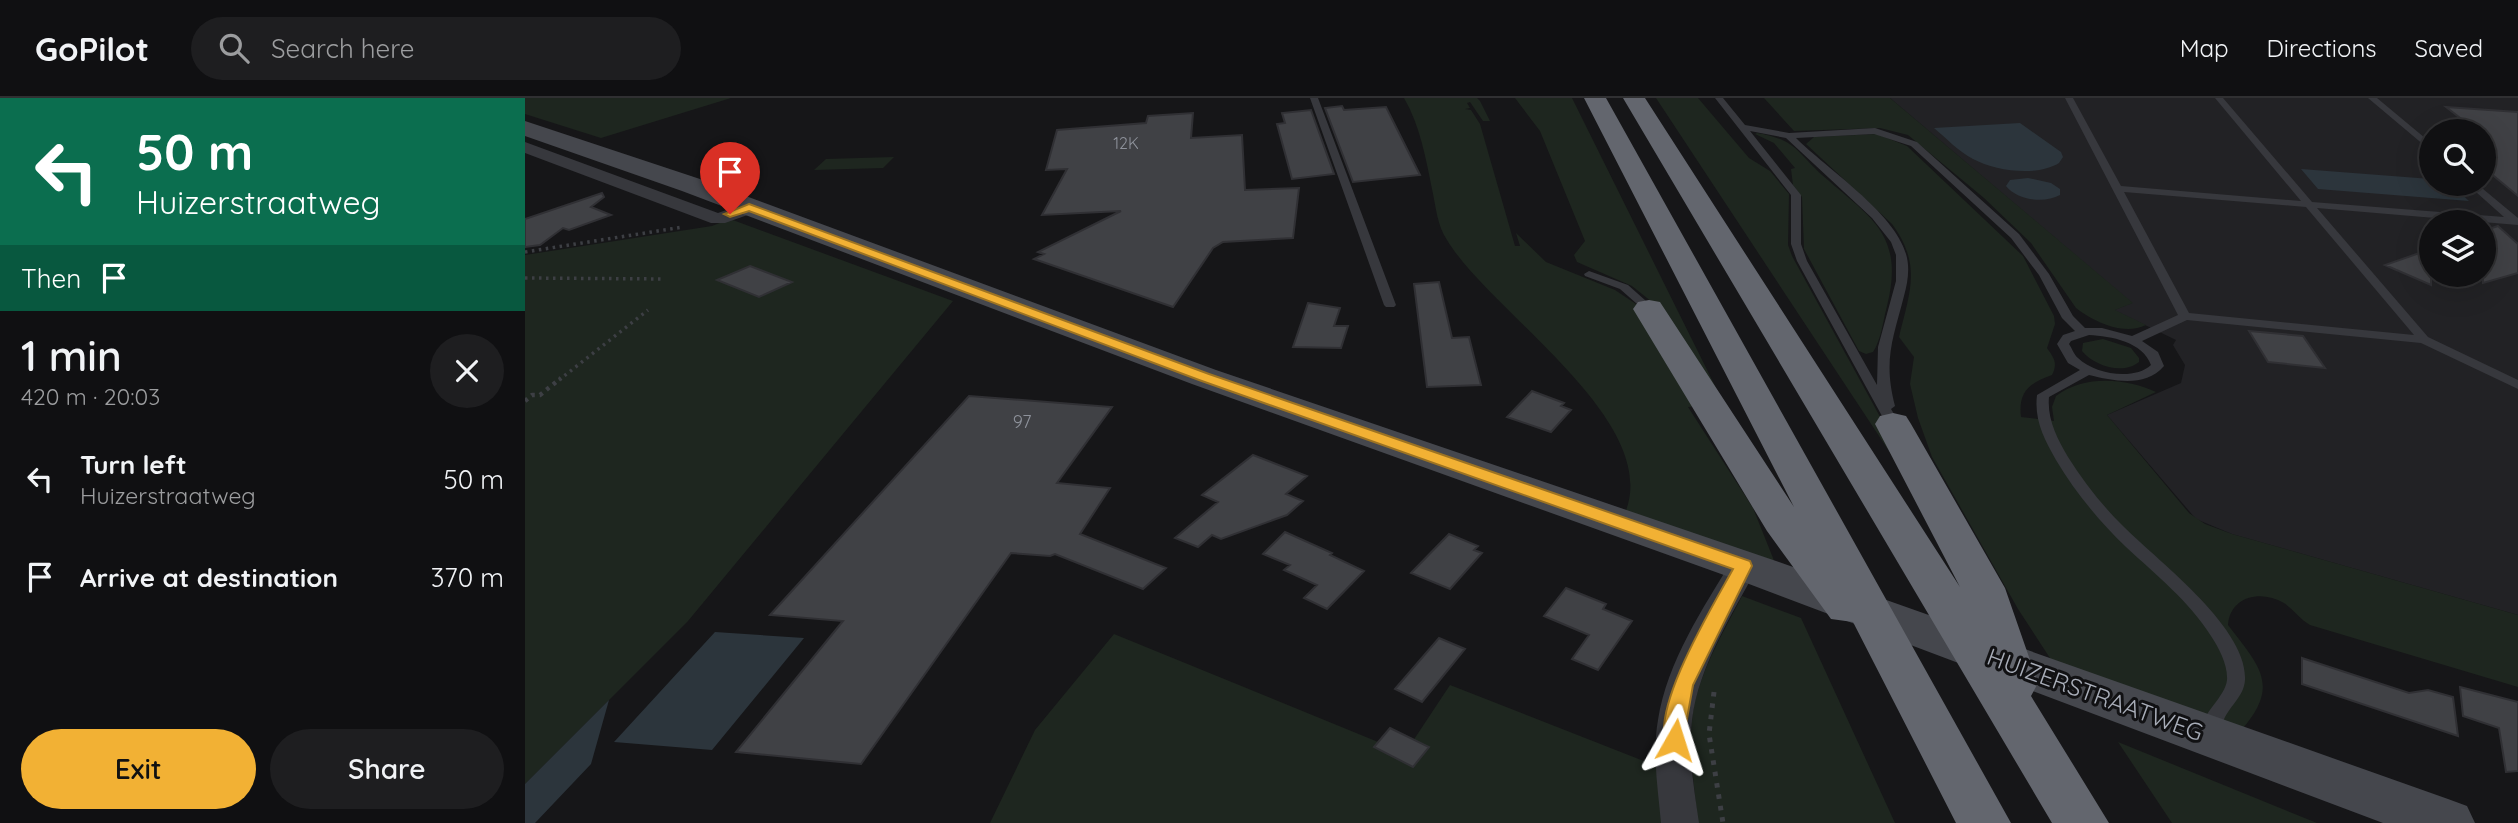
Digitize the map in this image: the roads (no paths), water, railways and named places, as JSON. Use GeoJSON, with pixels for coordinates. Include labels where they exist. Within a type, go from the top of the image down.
{"type":"FeatureCollection","features":[{"type":"Feature","properties":{"kind":"highway"},"geometry":{"type":"LineString","coordinates":[[1595,98],[1984,823]]}},
{"type":"Feature","properties":{"kind":"highway"},"geometry":{"type":"LineString","coordinates":[[1634,98],[2082,823]]}},
{"type":"Feature","properties":{"kind":"highway"},"geometry":{"type":"LineString","coordinates":[[1649,309],[1782,521],[1919,701]]}},
{"type":"Feature","properties":{"kind":"highway"},"geometry":{"type":"LineString","coordinates":[[1893,424],[1983,588],[2034,745]]}},
{"type":"Feature","properties":{"kind":"street","name":"HUIZERSTRAATWEG"},"geometry":{"type":"LineString","coordinates":[[525,128],[1204,377],[1743,566],[2448,823]]}},
{"type":"Feature","properties":{"kind":"street"},"geometry":{"type":"LineString","coordinates":[[525,147],[718,219],[749,208]]}},
{"type":"Feature","properties":{"kind":"street"},"geometry":{"type":"LineString","coordinates":[[1680,823],[1674,779],[1675,721],[1683,685],[1743,566]]}},
{"type":"Feature","properties":{"kind":"lane"},"geometry":{"type":"LineString","coordinates":[[1314,98],[1389,305]]}},
{"type":"Feature","properties":{"kind":"lane"},"geometry":{"type":"LineString","coordinates":[[1719,98],[1795,195],[1796,244],[1802,261],[1893,424]]}},
{"type":"Feature","properties":{"kind":"lane"},"geometry":{"type":"LineString","coordinates":[[2069,98],[2185,317]]}},
{"type":"Feature","properties":{"kind":"lane"},"geometry":{"type":"LineString","coordinates":[[2220,98],[2424,340]]}},
{"type":"Feature","properties":{"kind":"lane"},"geometry":{"type":"LineString","coordinates":[[2372,98],[2419,138]]}},
{"type":"Feature","properties":{"kind":"lane"},"geometry":{"type":"LineString","coordinates":[[1742,127],[1789,136],[1875,131],[1898,136],[1919,148],[2015,236],[2044,274],[2063,311],[2082,332]]}},
{"type":"Feature","properties":{"kind":"lane"},"geometry":{"type":"LineString","coordinates":[[1789,136],[1882,223],[1900,253],[1903,276],[1884,348],[1883,368],[1884,390],[1893,424]]}},
{"type":"Feature","properties":{"kind":"lane"},"geometry":{"type":"LineString","coordinates":[[2117,189],[2517,222]]}},
{"type":"Feature","properties":{"kind":"lane"},"geometry":{"type":"LineString","coordinates":[[2486,196],[2517,222]]}},
{"type":"Feature","properties":{"kind":"lane"},"geometry":{"type":"LineString","coordinates":[[1588,274],[1624,287],[1649,309]]}},
{"type":"Feature","properties":{"kind":"lane"},"geometry":{"type":"LineString","coordinates":[[2133,340],[2185,317],[2424,340],[2518,385]]}},
{"type":"Feature","properties":{"kind":"lane"},"geometry":{"type":"LineString","coordinates":[[2082,332],[2102,332],[2133,340],[2154,354],[2158,361],[2152,374],[2128,378],[2089,370],[2071,359],[2063,344],[2067,338],[2082,332]]}},
{"type":"Feature","properties":{"kind":"lane"},"geometry":{"type":"LineString","coordinates":[[2089,370],[2043,395],[2041,415],[2060,454],[2114,525],[2192,602],[2225,644],[2236,674],[2235,691],[2212,723],[2211,737]]}}]}
